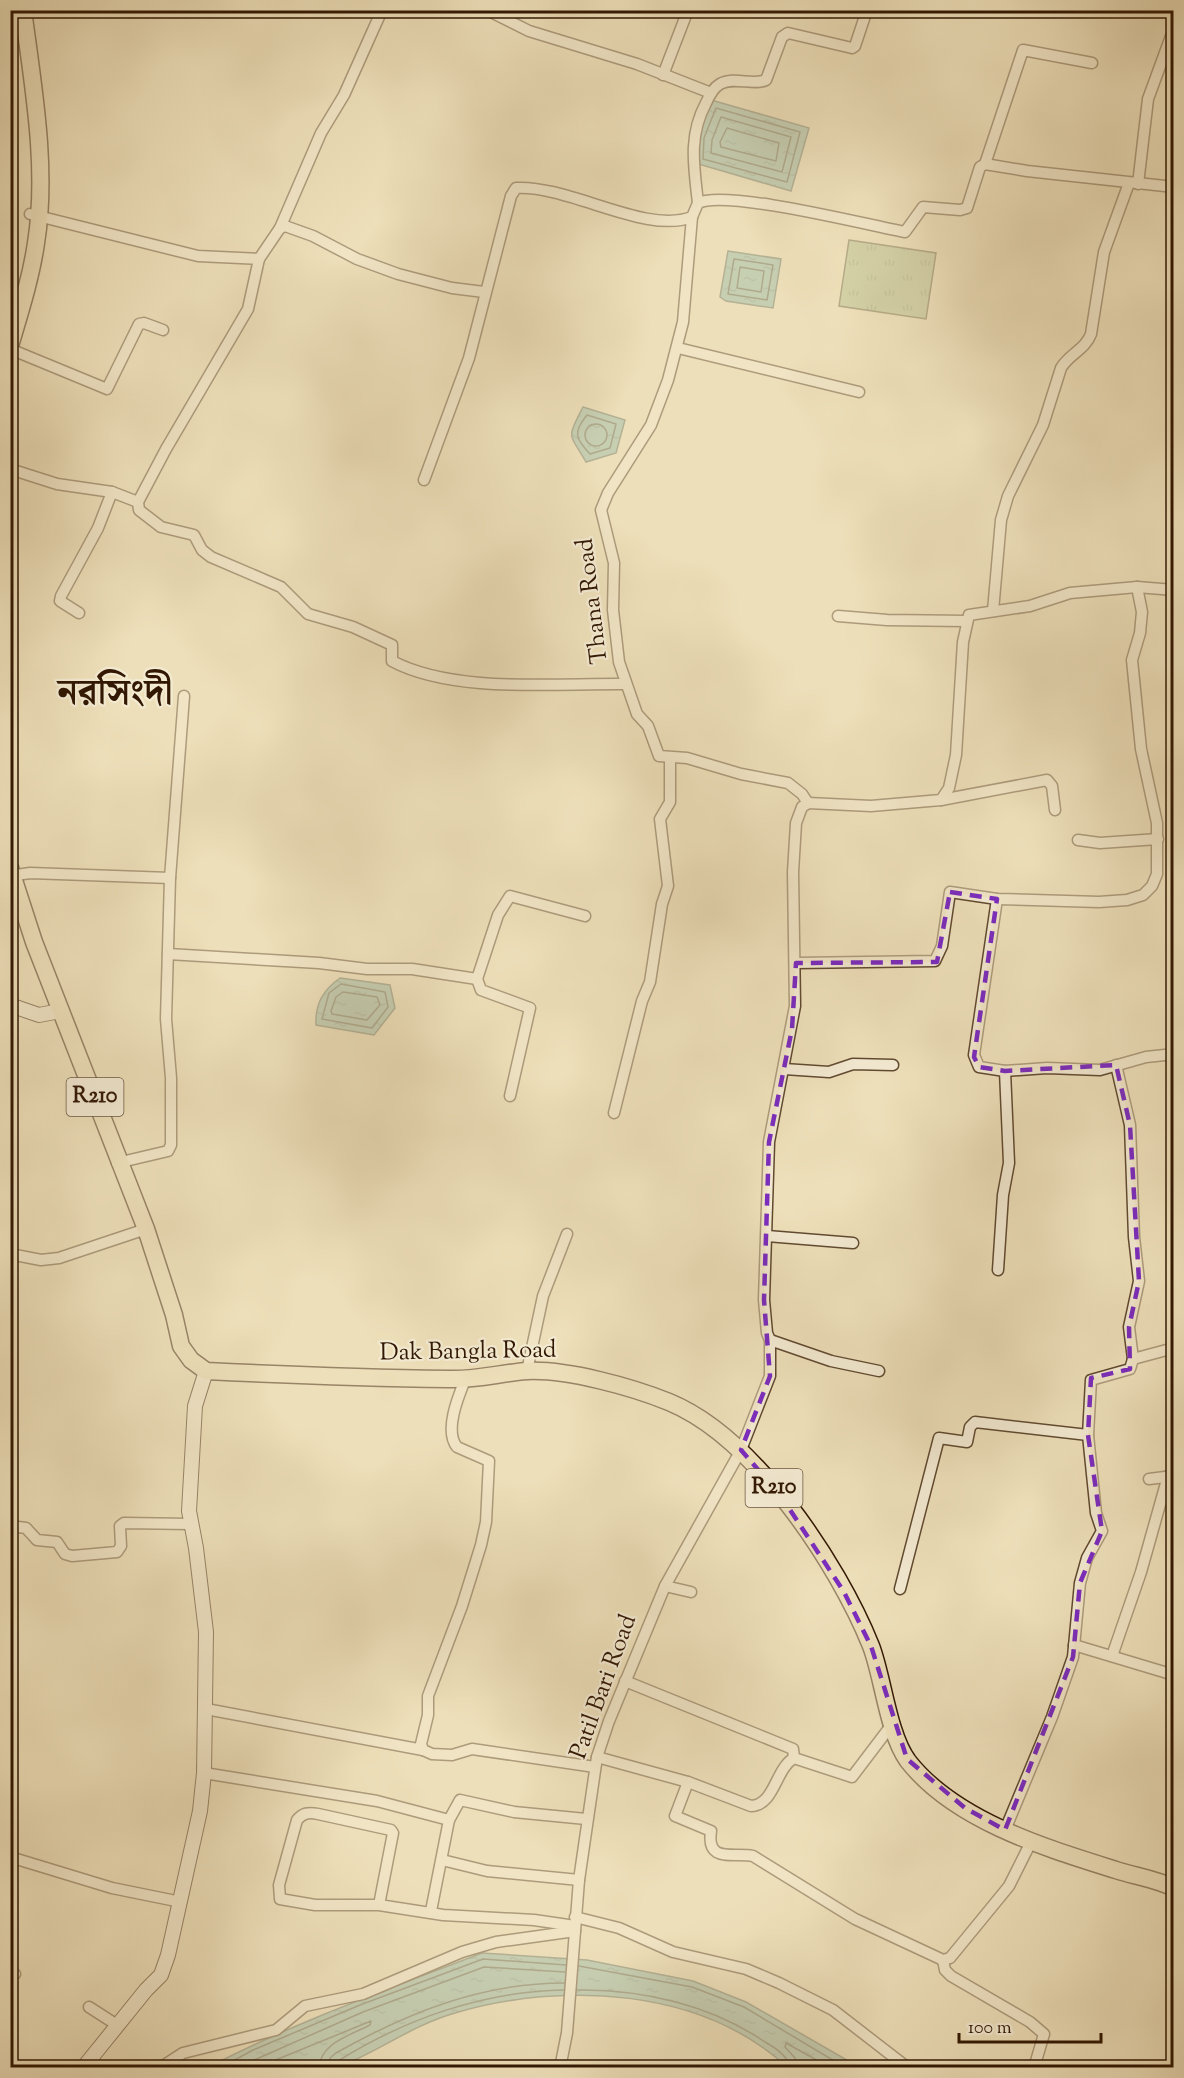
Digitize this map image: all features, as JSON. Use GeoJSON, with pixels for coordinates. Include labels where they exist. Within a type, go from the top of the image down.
{"type":"FeatureCollection","features":[{"type":"Feature","properties":{"kind":"main road"},"geometry":{"type":"LineString","coordinates":[[10,347],[36,245],[28,128],[14,10]]}},
{"type":"Feature","properties":{"kind":"main road"},"geometry":{"type":"LineString","coordinates":[[10,312],[35,215],[37,139],[23,10]]}},
{"type":"Feature","properties":{"kind":"main road","name":"R210"},"geometry":{"type":"LineString","coordinates":[[11,873],[56,1012]]}},
{"type":"Feature","properties":{"kind":"main road","name":"R210"},"geometry":{"type":"LineString","coordinates":[[10,896],[118,1163],[174,1315],[181,1347],[191,1360],[206,1371]]}},
{"type":"Feature","properties":{"kind":"main road","name":"Dak Bangla Road"},"geometry":{"type":"LineString","coordinates":[[206,1371],[329,1378],[465,1380],[527,1371],[578,1376],[670,1402],[726,1436],[741,1450],[781,1496],[814,1543],[844,1592],[871,1646],[893,1723],[907,1759],[934,1786],[965,1808],[1031,1842],[1173,1888]]}},
{"type":"Feature","properties":{"kind":"street"},"geometry":{"type":"LineString","coordinates":[[382,10],[344,95],[321,133],[280,228],[259,259],[248,309],[166,448],[138,502],[139,510],[161,527],[194,535],[202,550],[211,557],[281,587],[308,614],[353,627],[392,645],[392,661],[404,668],[471,683],[626,684]]}},
{"type":"Feature","properties":{"kind":"street"},"geometry":{"type":"LineString","coordinates":[[487,10],[529,31],[637,64],[711,93]]}},
{"type":"Feature","properties":{"kind":"street"},"geometry":{"type":"LineString","coordinates":[[663,75],[688,10]]}},
{"type":"Feature","properties":{"kind":"street"},"geometry":{"type":"LineString","coordinates":[[867,10],[855,46],[852,48],[788,33],[782,37],[766,80],[738,80],[720,84],[711,93],[700,112],[691,150],[698,203],[713,199],[751,203],[905,232],[923,207],[960,210],[967,208],[980,167],[985,164],[1023,50],[1092,63]]}},
{"type":"Feature","properties":{"kind":"street"},"geometry":{"type":"LineString","coordinates":[[993,611],[1001,520],[1008,496],[1037,440],[1061,368],[1066,360],[1086,344],[1091,334],[1104,252],[1133,184],[1148,99],[1173,28]]}},
{"type":"Feature","properties":{"kind":"street"},"geometry":{"type":"LineString","coordinates":[[985,164],[1133,184],[1173,187]]}},
{"type":"Feature","properties":{"kind":"street"},"geometry":{"type":"LineString","coordinates":[[424,480],[469,358],[484,292],[490,284],[510,196],[516,188],[548,190],[647,217],[679,220],[692,217]]}},
{"type":"Feature","properties":{"kind":"street","name":"Thana Road"},"geometry":{"type":"LineString","coordinates":[[670,759],[659,756],[653,736],[637,714],[619,662],[613,610],[614,562],[601,510],[608,493],[651,425],[678,348],[687,283],[692,217],[698,203]]}},
{"type":"Feature","properties":{"kind":"street"},"geometry":{"type":"LineString","coordinates":[[35,215],[198,256],[259,259]]}},
{"type":"Feature","properties":{"kind":"street"},"geometry":{"type":"LineString","coordinates":[[280,228],[285,226],[313,236],[357,259],[398,274],[452,288],[484,292]]}},
{"type":"Feature","properties":{"kind":"street"},"geometry":{"type":"LineString","coordinates":[[10,347],[107,389],[139,324],[144,323],[163,330]]}},
{"type":"Feature","properties":{"kind":"street"},"geometry":{"type":"LineString","coordinates":[[678,348],[859,392]]}},
{"type":"Feature","properties":{"kind":"street"},"geometry":{"type":"LineString","coordinates":[[10,469],[57,484],[112,492],[138,502]]}},
{"type":"Feature","properties":{"kind":"street"},"geometry":{"type":"LineString","coordinates":[[79,612],[64,605],[60,601],[61,596],[98,528],[112,492]]}},
{"type":"Feature","properties":{"kind":"street"},"geometry":{"type":"LineString","coordinates":[[796,963],[935,961],[942,946],[950,892],[997,899],[1099,902],[1127,900],[1143,895],[1152,886],[1157,874],[1158,839],[1153,800],[1141,749],[1132,660],[1140,633],[1142,612],[1137,587]]}},
{"type":"Feature","properties":{"kind":"street"},"geometry":{"type":"LineString","coordinates":[[941,800],[949,788],[956,755],[966,621],[969,615],[1030,606],[1070,594],[1137,587],[1173,590]]}},
{"type":"Feature","properties":{"kind":"street"},"geometry":{"type":"LineString","coordinates":[[838,616],[887,621],[966,621]]}},
{"type":"Feature","properties":{"kind":"street"},"geometry":{"type":"LineString","coordinates":[[118,1163],[168,1150],[171,1145],[171,1078],[166,1019],[170,878],[184,696]]}},
{"type":"Feature","properties":{"kind":"street"},"geometry":{"type":"LineString","coordinates":[[614,1113],[642,1001],[650,982],[662,904],[668,886],[660,819],[670,802],[670,759],[687,758],[741,774],[788,783],[802,794],[808,803],[871,806],[941,800],[1047,780],[1052,786],[1055,810]]}},
{"type":"Feature","properties":{"kind":"street","name":"Patil Bari Road"},"geometry":{"type":"LineString","coordinates":[[560,2067],[567,2033],[586,1819],[596,1762],[625,1681],[665,1586],[741,1450],[768,1386],[771,1340],[765,1317],[769,1142],[795,1006],[793,872],[796,823],[802,807],[808,803]]}},
{"type":"Feature","properties":{"kind":"street"},"geometry":{"type":"LineString","coordinates":[[1078,840],[1100,843],[1158,839]]}},
{"type":"Feature","properties":{"kind":"street"},"geometry":{"type":"LineString","coordinates":[[11,873],[170,878]]}},
{"type":"Feature","properties":{"kind":"street"},"geometry":{"type":"LineString","coordinates":[[510,1096],[530,1008],[481,990],[477,979],[498,915],[510,896],[585,916]]}},
{"type":"Feature","properties":{"kind":"street"},"geometry":{"type":"LineString","coordinates":[[997,899],[974,1055],[979,1067],[1005,1071],[1047,1068],[1100,1070],[1146,1057],[1173,1054]]}},
{"type":"Feature","properties":{"kind":"street"},"geometry":{"type":"LineString","coordinates":[[168,954],[367,969],[412,969],[477,979]]}},
{"type":"Feature","properties":{"kind":"street"},"geometry":{"type":"LineString","coordinates":[[10,1005],[39,1015],[56,1012]]}},
{"type":"Feature","properties":{"kind":"street"},"geometry":{"type":"LineString","coordinates":[[784,1069],[829,1072],[854,1064],[893,1065]]}},
{"type":"Feature","properties":{"kind":"street"},"geometry":{"type":"LineString","coordinates":[[1005,1830],[1052,1717],[1073,1657],[1080,1583],[1087,1558],[1102,1531],[1096,1513],[1088,1435],[1091,1380],[1130,1369],[1133,1359],[1128,1327],[1138,1281],[1130,1125],[1116,1065]]}},
{"type":"Feature","properties":{"kind":"street"},"geometry":{"type":"LineString","coordinates":[[998,1270],[1003,1195],[1009,1163],[1005,1071]]}},
{"type":"Feature","properties":{"kind":"street"},"geometry":{"type":"LineString","coordinates":[[10,1254],[41,1260],[59,1258],[142,1231]]}},
{"type":"Feature","properties":{"kind":"street"},"geometry":{"type":"LineString","coordinates":[[527,1371],[543,1296],[567,1234]]}},
{"type":"Feature","properties":{"kind":"street"},"geometry":{"type":"LineString","coordinates":[[767,1236],[853,1243]]}},
{"type":"Feature","properties":{"kind":"street"},"geometry":{"type":"LineString","coordinates":[[771,1340],[831,1361],[879,1371]]}},
{"type":"Feature","properties":{"kind":"street"},"geometry":{"type":"LineString","coordinates":[[1133,1359],[1173,1348]]}},
{"type":"Feature","properties":{"kind":"street"},"geometry":{"type":"LineString","coordinates":[[83,2067],[161,1975],[181,1902],[200,1811],[206,1709],[205,1621],[196,1548],[190,1524],[189,1499],[195,1406],[206,1371]]}},
{"type":"Feature","properties":{"kind":"street"},"geometry":{"type":"LineString","coordinates":[[423,1750],[421,1744],[428,1715],[428,1696],[462,1606],[486,1522],[489,1461],[457,1447],[451,1435],[459,1396],[465,1380]]}},
{"type":"Feature","properties":{"kind":"street"},"geometry":{"type":"LineString","coordinates":[[900,1589],[939,1438],[967,1442],[970,1427],[975,1422],[1088,1435]]}},
{"type":"Feature","properties":{"kind":"street"},"geometry":{"type":"LineString","coordinates":[[1112,1656],[1171,1476],[1149,1479]]}},
{"type":"Feature","properties":{"kind":"street"},"geometry":{"type":"LineString","coordinates":[[10,1526],[26,1528],[38,1539],[57,1542],[64,1554],[72,1556],[117,1552],[121,1546],[120,1526],[124,1523],[190,1524]]}},
{"type":"Feature","properties":{"kind":"street"},"geometry":{"type":"LineString","coordinates":[[665,1586],[691,1592]]}},
{"type":"Feature","properties":{"kind":"street"},"geometry":{"type":"LineString","coordinates":[[1074,1645],[1173,1675]]}},
{"type":"Feature","properties":{"kind":"street"},"geometry":{"type":"LineString","coordinates":[[625,1681],[793,1749],[794,1758]]}},
{"type":"Feature","properties":{"kind":"street"},"geometry":{"type":"LineString","coordinates":[[206,1709],[423,1750],[432,1754],[452,1755],[472,1749],[596,1762],[688,1782],[751,1806],[759,1806],[766,1800],[786,1764],[794,1758]]}},
{"type":"Feature","properties":{"kind":"street"},"geometry":{"type":"LineString","coordinates":[[794,1758],[852,1777],[893,1723]]}},
{"type":"Feature","properties":{"kind":"street"},"geometry":{"type":"LineString","coordinates":[[204,1773],[377,1801],[449,1820]]}},
{"type":"Feature","properties":{"kind":"street"},"geometry":{"type":"LineString","coordinates":[[688,1782],[675,1816],[711,1831],[711,1842],[716,1852],[727,1857],[743,1854],[753,1856],[855,1919],[943,1960],[950,1958],[1009,1886],[1031,1842]]}},
{"type":"Feature","properties":{"kind":"street"},"geometry":{"type":"LineString","coordinates":[[431,1911],[449,1820],[458,1802],[465,1799],[514,1812],[586,1819]]}},
{"type":"Feature","properties":{"kind":"street"},"geometry":{"type":"LineString","coordinates":[[379,1905],[393,1833],[391,1830],[308,1812],[301,1815],[297,1820],[279,1885],[280,1899],[338,1907],[379,1905],[443,1914],[534,1920],[575,1927],[619,1928],[673,1952],[746,1969],[779,1983],[833,2010],[908,2067]]}},
{"type":"Feature","properties":{"kind":"street"},"geometry":{"type":"LineString","coordinates":[[10,1857],[112,1888],[181,1902]]}},
{"type":"Feature","properties":{"kind":"street"},"geometry":{"type":"LineString","coordinates":[[442,1860],[487,1871],[579,1880]]}},
{"type":"Feature","properties":{"kind":"street"},"geometry":{"type":"LineString","coordinates":[[160,2067],[183,2053],[276,2030],[305,2006],[363,1994],[462,1952],[496,1942],[575,1927]]}},
{"type":"Feature","properties":{"kind":"street"},"geometry":{"type":"LineString","coordinates":[[943,1960],[945,1970],[951,1976],[1030,2022],[1044,2034],[1034,2067]]}},
{"type":"Feature","properties":{"kind":"street"},"geometry":{"type":"LineString","coordinates":[[88,2007],[117,2025]]}},
{"type":"Feature","properties":{"kind":"highlighted area"},"geometry":{"type":"Polygon","coordinates":[[[950,892],[997,899],[974,1057],[979,1067],[1005,1071],[1116,1065],[1130,1125],[1139,1281],[1129,1327],[1130,1369],[1091,1378],[1088,1435],[1102,1531],[1080,1583],[1073,1657],[1005,1830],[965,1808],[907,1759],[871,1646],[844,1592],[781,1496],[741,1450],[770,1376],[764,1300],[769,1142],[792,1029],[796,963],[937,962],[950,892]]]}},
{"type":"Feature","properties":{"kind":"green space"},"geometry":{"type":"Polygon","coordinates":[[[849,240],[936,253],[926,319],[839,306],[849,240]]]}},
{"type":"Feature","properties":{"kind":"water"},"geometry":{"type":"Polygon","coordinates":[[[711,100],[809,128],[791,191],[695,163],[698,137],[711,100]]]}},
{"type":"Feature","properties":{"kind":"water"},"geometry":{"type":"Polygon","coordinates":[[[728,251],[781,259],[773,308],[726,301],[720,297],[728,251]]]}},
{"type":"Feature","properties":{"kind":"water"},"geometry":{"type":"Polygon","coordinates":[[[583,407],[625,420],[616,453],[586,462],[572,436],[574,425],[583,407]]]}},
{"type":"Feature","properties":{"kind":"water"},"geometry":{"type":"Polygon","coordinates":[[[340,978],[390,985],[395,1008],[374,1035],[316,1025],[321,998],[340,978]]]}},
{"type":"Feature","properties":{"kind":"water"},"geometry":{"type":"Polygon","coordinates":[[[482,1953],[587,1960],[693,1981],[746,2002],[859,2067],[787,2067],[752,2041],[714,2021],[673,2007],[629,1998],[585,1995],[540,1997],[497,2003],[455,2013],[425,2024],[354,2061],[335,2068],[207,2068],[308,2021],[482,1953]]]}},
{"type":"Feature","properties":{"kind":"district","name":"নরসিংদী"},"geometry":{"type":"Point","coordinates":[115,695]}}]}
